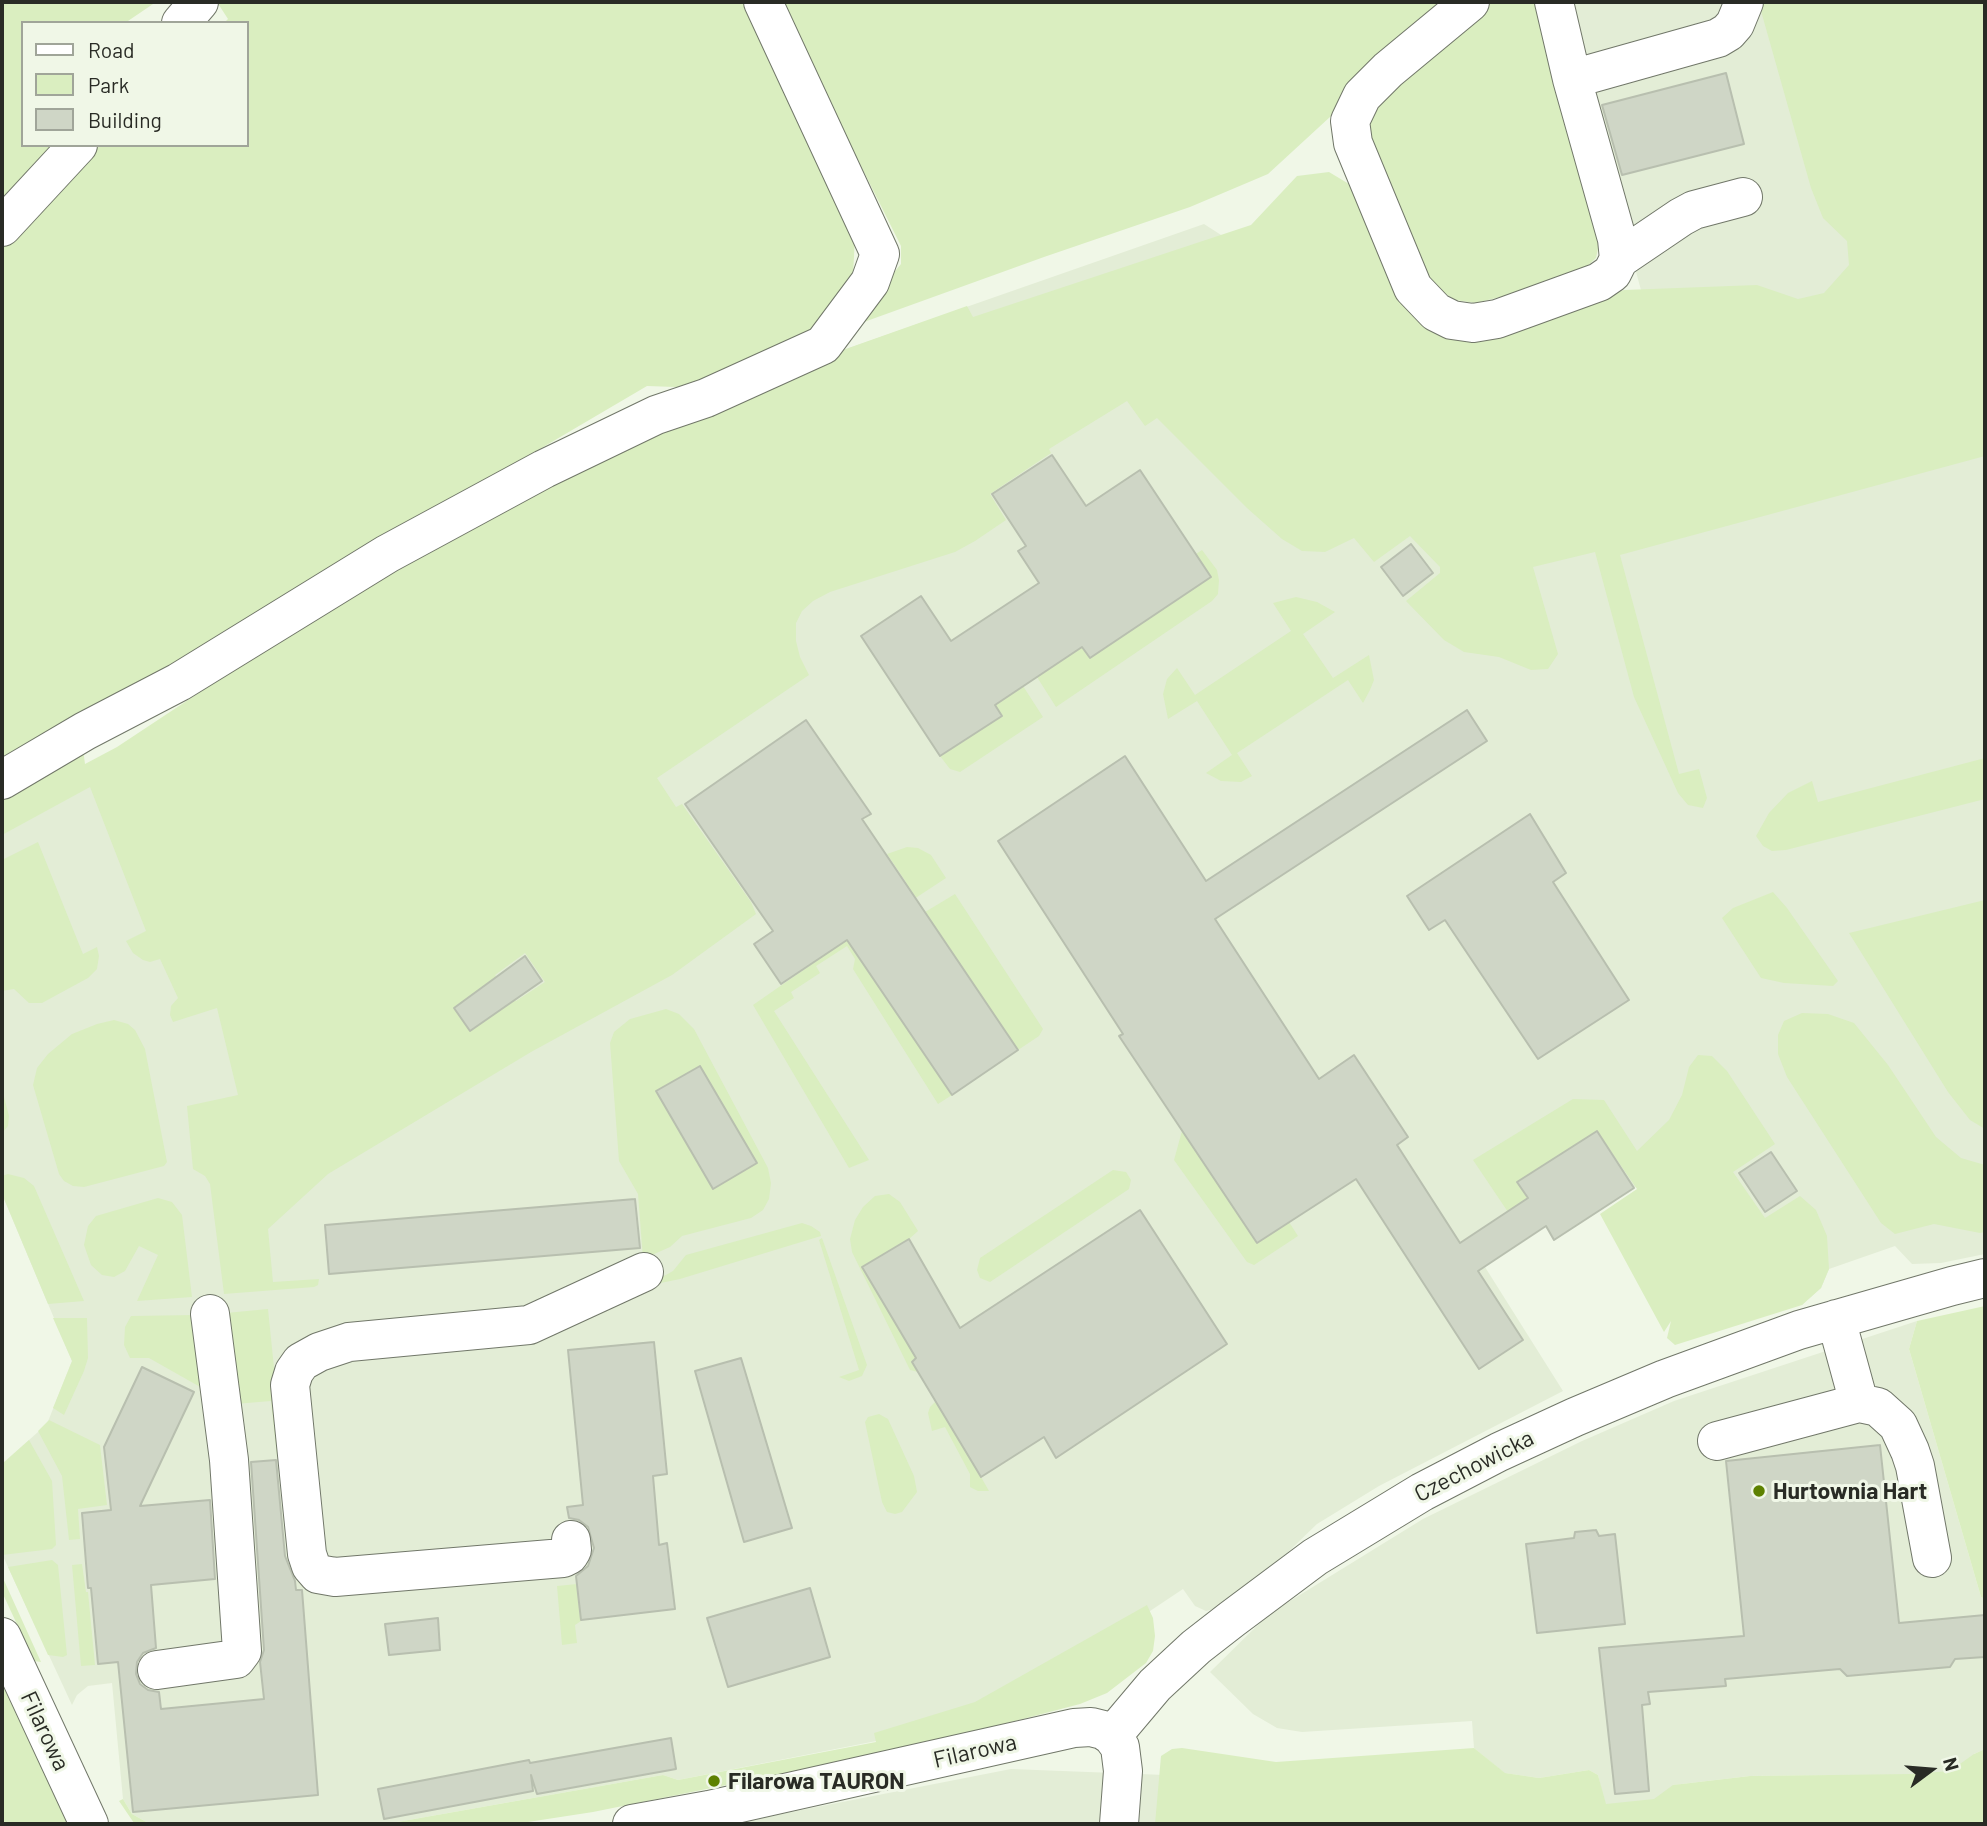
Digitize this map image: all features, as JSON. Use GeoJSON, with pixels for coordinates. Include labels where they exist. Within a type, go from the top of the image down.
{"type":"FeatureCollection","features":[{"type":"Feature","properties":{"kind":"street"},"geometry":{"type":"LineString","coordinates":[[183,21],[199,2]]}},
{"type":"Feature","properties":{"kind":"street"},"geometry":{"type":"LineString","coordinates":[[2,780],[85,731],[179,682],[387,554],[544,469],[656,415],[706,398],[823,345],[870,282],[880,254],[763,2]]}},
{"type":"Feature","properties":{"kind":"street"},"geometry":{"type":"LineString","coordinates":[[1470,2],[1388,70],[1362,96],[1350,121],[1353,143],[1413,288],[1436,312],[1452,320],[1473,323],[1497,318],[1599,282],[1612,273],[1619,259],[1681,217],[1743,197]]}},
{"type":"Feature","properties":{"kind":"street"},"geometry":{"type":"LineString","coordinates":[[1554,2],[1572,79],[1617,239],[1619,259]]}},
{"type":"Feature","properties":{"kind":"street"},"geometry":{"type":"LineString","coordinates":[[1572,79],[1718,38],[1735,24],[1744,2]]}},
{"type":"Feature","properties":{"kind":"street"},"geometry":{"type":"LineString","coordinates":[[2,227],[76,147]]}},
{"type":"Feature","properties":{"kind":"street"},"geometry":{"type":"LineString","coordinates":[[571,1540],[572,1550],[563,1558],[335,1577],[318,1574],[311,1566],[307,1554],[290,1385],[301,1362],[318,1352],[349,1342],[529,1325],[645,1272]]}},
{"type":"Feature","properties":{"kind":"street","name":"Czechowicka"},"geometry":{"type":"LineString","coordinates":[[1112,1736],[1155,1685],[1231,1619],[1315,1558],[1422,1492],[1511,1446],[1665,1379],[1799,1330],[1985,1279]]}},
{"type":"Feature","properties":{"kind":"street"},"geometry":{"type":"LineString","coordinates":[[158,1670],[236,1659],[242,1651],[229,1460],[210,1314]]}},
{"type":"Feature","properties":{"kind":"street"},"geometry":{"type":"LineString","coordinates":[[1836,1319],[1859,1403]]}},
{"type":"Feature","properties":{"kind":"street"},"geometry":{"type":"LineString","coordinates":[[1717,1441],[1859,1403],[1878,1407],[1898,1425],[1910,1451],[1932,1558]]}},
{"type":"Feature","properties":{"kind":"street","name":"Filarowa"},"geometry":{"type":"LineString","coordinates":[[2,1637],[89,1824]]}},
{"type":"Feature","properties":{"kind":"street","name":"Filarowa"},"geometry":{"type":"LineString","coordinates":[[632,1824],[709,1810],[1074,1728],[1091,1727],[1112,1736]]}},
{"type":"Feature","properties":{"kind":"street"},"geometry":{"type":"LineString","coordinates":[[1112,1736],[1123,1756],[1121,1812]]}},
{"type":"Feature","properties":{"kind":"shaded area"},"geometry":{"type":"Polygon","coordinates":[[[1562,2],[1811,2],[1874,289],[1801,320],[1644,301],[1562,2]]]}},
{"type":"Feature","properties":{"kind":"shaded area"},"geometry":{"type":"Polygon","coordinates":[[[1204,224],[1535,437],[1985,364],[1985,1254],[1941,1263],[1912,1264],[1895,1246],[1829,1269],[1821,1288],[1802,1305],[1708,1143],[1634,1188],[1596,1131],[1518,1182],[1526,1239],[1485,1267],[1563,1391],[1379,1486],[1317,1524],[1287,1553],[1219,1608],[1206,1611],[1195,1606],[1183,1589],[988,1719],[678,1780],[663,1775],[386,1824],[150,1824],[132,1814],[123,1799],[112,1683],[88,1686],[77,1695],[72,1705],[2,1554],[2,1464],[47,1424],[72,1361],[2,1194],[2,812],[826,356],[1204,224]]]}},
{"type":"Feature","properties":{"kind":"shaded area"},"geometry":{"type":"Polygon","coordinates":[[[1917,1321],[1909,1349],[1981,1597],[1985,1599],[1985,1749],[1974,1754],[1985,1764],[1985,1824],[730,1824],[1011,1769],[1602,1792],[1598,1775],[1589,1770],[1539,1778],[1504,1773],[1474,1748],[1472,1721],[1302,1732],[1277,1728],[1253,1714],[1210,1672],[1269,1614],[1423,1519],[1582,1441],[1674,1401],[1917,1321]],[[1860,1775],[1750,1776],[1673,1785],[1860,1775]]]}},
{"type":"Feature","properties":{"kind":"green space"},"geometry":{"type":"Polygon","coordinates":[[[2,2],[156,2],[128,21],[21,21],[21,147],[63,147],[2,215],[2,2]]]}},
{"type":"Feature","properties":{"kind":"green space"},"geometry":{"type":"Polygon","coordinates":[[[217,2],[745,2],[855,236],[853,276],[806,338],[704,388],[647,386],[79,720],[85,764],[117,747],[306,622],[547,483],[826,356],[967,306],[973,317],[1251,225],[1297,176],[1329,172],[1349,184],[1403,305],[1472,338],[1624,290],[1757,285],[1798,299],[1824,293],[1849,265],[1847,241],[1823,218],[1811,188],[1761,11],[1761,2],[1985,2],[1985,456],[1620,555],[1679,774],[1699,769],[1707,798],[1703,808],[1688,805],[1678,793],[1634,697],[1595,552],[1533,567],[1558,654],[1548,669],[1531,670],[1499,657],[1464,652],[1444,640],[1406,601],[1440,573],[1440,567],[1410,536],[1374,562],[1354,538],[1325,552],[1302,551],[1282,539],[1247,508],[1157,418],[1145,426],[1127,401],[1049,449],[1051,453],[990,494],[1006,520],[975,541],[955,552],[830,592],[813,601],[802,611],[796,623],[796,641],[800,657],[809,675],[657,778],[676,807],[682,804],[751,902],[756,914],[672,975],[531,1052],[328,1174],[268,1229],[273,1282],[319,1279],[318,1285],[224,1294],[210,1184],[205,1176],[193,1169],[187,1106],[238,1095],[217,1008],[173,1022],[170,1015],[171,1006],[178,998],[160,959],[150,962],[143,960],[133,953],[126,941],[146,931],[90,787],[2,835],[2,245],[90,147],[248,147],[248,21],[226,21],[228,19],[217,2]],[[525,953],[495,975],[516,1001],[545,982],[525,953]]]}},
{"type":"Feature","properties":{"kind":"green space"},"geometry":{"type":"Polygon","coordinates":[[[779,2],[1455,2],[1268,174],[1190,207],[864,322],[865,307],[901,264],[901,246],[779,2]]]}},
{"type":"Feature","properties":{"kind":"green space"},"geometry":{"type":"Polygon","coordinates":[[[1487,2],[1544,2],[1602,230],[1596,258],[1579,274],[1560,282],[1476,303],[1455,300],[1434,286],[1422,272],[1367,139],[1372,102],[1487,2]]]}},
{"type":"Feature","properties":{"kind":"green space"},"geometry":{"type":"Polygon","coordinates":[[[1202,550],[1217,570],[1219,580],[1218,594],[1212,601],[1056,707],[1037,677],[1082,647],[1090,658],[1211,577],[1196,554],[1202,550]]]}},
{"type":"Feature","properties":{"kind":"green space"},"geometry":{"type":"Polygon","coordinates":[[[1296,597],[1317,602],[1335,612],[1303,634],[1333,678],[1369,655],[1374,680],[1370,690],[1363,703],[1348,680],[1237,753],[1252,776],[1241,782],[1221,781],[1206,773],[1232,755],[1197,701],[1168,719],[1163,694],[1167,679],[1177,668],[1195,695],[1291,631],[1273,603],[1296,597]]]}},
{"type":"Feature","properties":{"kind":"green space"},"geometry":{"type":"Polygon","coordinates":[[[1023,686],[1043,717],[960,772],[950,769],[940,756],[1001,716],[995,705],[1023,686]]]}},
{"type":"Feature","properties":{"kind":"green space"},"geometry":{"type":"Polygon","coordinates":[[[1985,758],[1985,799],[1786,850],[1772,851],[1763,846],[1756,836],[1769,813],[1788,793],[1812,781],[1818,802],[1985,758]]]}},
{"type":"Feature","properties":{"kind":"green space"},"geometry":{"type":"Polygon","coordinates":[[[38,842],[83,954],[97,947],[99,956],[97,969],[88,978],[42,1003],[29,1003],[14,989],[2,991],[2,860],[38,842]]]}},
{"type":"Feature","properties":{"kind":"green space"},"geometry":{"type":"Polygon","coordinates":[[[907,847],[918,848],[931,855],[946,878],[914,899],[887,854],[907,847]]]}},
{"type":"Feature","properties":{"kind":"green space"},"geometry":{"type":"Polygon","coordinates":[[[1773,892],[1838,981],[1833,986],[1784,983],[1761,978],[1722,918],[1733,908],[1773,892]]]}},
{"type":"Feature","properties":{"kind":"green space"},"geometry":{"type":"Polygon","coordinates":[[[955,894],[1043,1029],[1039,1036],[1018,1050],[925,912],[955,894]]]}},
{"type":"Feature","properties":{"kind":"green space"},"geometry":{"type":"Polygon","coordinates":[[[1985,900],[1985,1129],[1970,1120],[1948,1092],[1849,933],[1985,900]]]}},
{"type":"Feature","properties":{"kind":"green space"},"geometry":{"type":"Polygon","coordinates":[[[851,937],[952,1095],[938,1104],[853,969],[855,959],[847,946],[816,966],[820,973],[791,992],[794,998],[774,1011],[869,1160],[849,1168],[753,1005],[851,937]]]}},
{"type":"Feature","properties":{"kind":"green space"},"geometry":{"type":"Polygon","coordinates":[[[666,1009],[679,1014],[694,1029],[768,1168],[771,1183],[769,1199],[763,1210],[751,1218],[682,1236],[670,1247],[643,1259],[638,1194],[619,1161],[610,1043],[614,1032],[630,1019],[666,1009]],[[700,1066],[656,1091],[713,1188],[756,1163],[700,1066]]]}},
{"type":"Feature","properties":{"kind":"green space"},"geometry":{"type":"Polygon","coordinates":[[[1802,1013],[1828,1014],[1854,1023],[1888,1065],[1936,1137],[1961,1158],[1985,1165],[1985,1232],[1934,1224],[1895,1234],[1881,1223],[1787,1077],[1778,1054],[1778,1035],[1784,1021],[1802,1013]]]}},
{"type":"Feature","properties":{"kind":"green space"},"geometry":{"type":"Polygon","coordinates":[[[114,1020],[128,1024],[135,1030],[145,1049],[167,1162],[164,1166],[84,1187],[73,1186],[59,1174],[33,1085],[37,1068],[48,1054],[72,1034],[114,1020]]]}},
{"type":"Feature","properties":{"kind":"green space"},"geometry":{"type":"Polygon","coordinates":[[[1698,1055],[1712,1056],[1727,1071],[1775,1144],[1733,1172],[1765,1218],[1800,1196],[1816,1210],[1827,1236],[1829,1269],[1821,1288],[1802,1305],[1675,1345],[1667,1338],[1671,1321],[1664,1332],[1600,1214],[1637,1189],[1597,1131],[1518,1182],[1528,1198],[1508,1212],[1473,1160],[1573,1099],[1604,1100],[1637,1151],[1669,1120],[1682,1095],[1689,1067],[1698,1055]]]}},
{"type":"Feature","properties":{"kind":"green space"},"geometry":{"type":"Polygon","coordinates":[[[2,1089],[9,1116],[8,1126],[2,1133],[2,1089]]]}},
{"type":"Feature","properties":{"kind":"green space"},"geometry":{"type":"Polygon","coordinates":[[[1182,1131],[1257,1243],[1289,1222],[1298,1236],[1254,1265],[1247,1262],[1174,1160],[1182,1131]]]}},
{"type":"Feature","properties":{"kind":"green space"},"geometry":{"type":"Polygon","coordinates":[[[1113,1170],[1126,1172],[1131,1180],[1129,1189],[990,1282],[980,1278],[977,1270],[980,1258],[1113,1170]]]}},
{"type":"Feature","properties":{"kind":"green space"},"geometry":{"type":"Polygon","coordinates":[[[8,1174],[24,1178],[34,1186],[84,1301],[48,1304],[2,1194],[2,1176],[8,1174]]]}},
{"type":"Feature","properties":{"kind":"green space"},"geometry":{"type":"Polygon","coordinates":[[[889,1194],[900,1202],[918,1231],[862,1267],[916,1358],[912,1362],[918,1372],[910,1370],[852,1252],[850,1239],[855,1220],[863,1207],[875,1196],[889,1194]]]}},
{"type":"Feature","properties":{"kind":"green space"},"geometry":{"type":"Polygon","coordinates":[[[158,1198],[172,1202],[182,1215],[192,1297],[137,1301],[158,1255],[139,1246],[125,1271],[114,1277],[102,1275],[91,1265],[84,1245],[88,1226],[96,1216],[158,1198]]]}},
{"type":"Feature","properties":{"kind":"green space"},"geometry":{"type":"Polygon","coordinates":[[[802,1223],[820,1232],[821,1236],[680,1279],[646,1286],[673,1271],[686,1255],[802,1223]]]}},
{"type":"Feature","properties":{"kind":"green space"},"geometry":{"type":"Polygon","coordinates":[[[822,1238],[867,1365],[862,1376],[849,1381],[839,1377],[859,1370],[819,1240],[822,1238]]]}},
{"type":"Feature","properties":{"kind":"green space"},"geometry":{"type":"Polygon","coordinates":[[[1985,1306],[1985,1599],[1981,1597],[1909,1349],[1917,1321],[1985,1306]]]}},
{"type":"Feature","properties":{"kind":"green space"},"geometry":{"type":"Polygon","coordinates":[[[268,1309],[283,1456],[277,1457],[271,1401],[235,1404],[226,1313],[268,1309]]]}},
{"type":"Feature","properties":{"kind":"green space"},"geometry":{"type":"Polygon","coordinates":[[[195,1315],[202,1388],[149,1358],[130,1358],[124,1345],[125,1327],[131,1316],[195,1315]]]}},
{"type":"Feature","properties":{"kind":"green space"},"geometry":{"type":"Polygon","coordinates":[[[53,1318],[87,1318],[88,1358],[64,1415],[53,1408],[72,1361],[53,1318]]]}},
{"type":"Feature","properties":{"kind":"green space"},"geometry":{"type":"Polygon","coordinates":[[[936,1401],[989,1491],[978,1491],[970,1487],[970,1474],[945,1427],[932,1431],[928,1413],[936,1401]]]}},
{"type":"Feature","properties":{"kind":"green space"},"geometry":{"type":"Polygon","coordinates":[[[879,1414],[888,1419],[914,1476],[917,1492],[902,1512],[895,1514],[887,1512],[882,1502],[865,1422],[868,1417],[879,1414]]]}},
{"type":"Feature","properties":{"kind":"green space"},"geometry":{"type":"Polygon","coordinates":[[[49,1420],[100,1445],[107,1505],[78,1509],[80,1539],[69,1540],[62,1476],[38,1431],[49,1420]]]}},
{"type":"Feature","properties":{"kind":"green space"},"geometry":{"type":"Polygon","coordinates":[[[29,1440],[52,1481],[56,1545],[52,1549],[2,1555],[2,1464],[29,1440]]]}},
{"type":"Feature","properties":{"kind":"green space"},"geometry":{"type":"Polygon","coordinates":[[[52,1560],[58,1565],[67,1655],[63,1657],[48,1655],[8,1567],[52,1560]]]}},
{"type":"Feature","properties":{"kind":"green space"},"geometry":{"type":"Polygon","coordinates":[[[82,1564],[88,1592],[95,1665],[81,1666],[72,1565],[82,1564]]]}},
{"type":"Feature","properties":{"kind":"green space"},"geometry":{"type":"Polygon","coordinates":[[[2,1576],[41,1662],[34,1661],[2,1592],[2,1576]]]}},
{"type":"Feature","properties":{"kind":"green space"},"geometry":{"type":"Polygon","coordinates":[[[577,1584],[581,1621],[575,1625],[577,1643],[562,1645],[557,1586],[577,1584]]]}},
{"type":"Feature","properties":{"kind":"green space"},"geometry":{"type":"Polygon","coordinates":[[[1147,1605],[1153,1618],[1155,1636],[1153,1651],[1146,1663],[1107,1693],[1080,1704],[969,1733],[825,1765],[593,1812],[515,1824],[386,1824],[663,1775],[678,1780],[876,1742],[874,1733],[975,1702],[1147,1605]]]}},
{"type":"Feature","properties":{"kind":"green space"},"geometry":{"type":"Polygon","coordinates":[[[2,1682],[69,1824],[2,1824],[2,1682]]]}},
{"type":"Feature","properties":{"kind":"green space"},"geometry":{"type":"Polygon","coordinates":[[[1182,1748],[1276,1762],[1474,1748],[1505,1773],[1539,1778],[1589,1770],[1598,1775],[1606,1804],[1654,1799],[1673,1785],[1750,1776],[1950,1771],[1985,1749],[1985,1824],[1155,1824],[1161,1756],[1172,1749],[1182,1748]]]}},
{"type":"Feature","properties":{"kind":"green space"},"geometry":{"type":"Polygon","coordinates":[[[123,1799],[132,1814],[150,1824],[134,1823],[119,1801],[123,1799]]]}},
{"type":"Feature","properties":{"kind":"building"},"geometry":{"type":"Polygon","coordinates":[[[1726,73],[1744,144],[1622,175],[1602,105],[1726,73]]]}},
{"type":"Feature","properties":{"kind":"building"},"geometry":{"type":"Polygon","coordinates":[[[1052,455],[1086,506],[1140,470],[1211,577],[1090,658],[1082,647],[995,705],[1002,716],[940,756],[861,636],[921,596],[951,641],[1039,583],[1018,551],[1026,546],[992,494],[1052,455]]]}},
{"type":"Feature","properties":{"kind":"building"},"geometry":{"type":"Polygon","coordinates":[[[1411,544],[1433,573],[1403,596],[1381,567],[1411,544]]]}},
{"type":"Feature","properties":{"kind":"building"},"geometry":{"type":"Polygon","coordinates":[[[1467,710],[1487,741],[1215,919],[1319,1079],[1354,1055],[1408,1137],[1397,1145],[1460,1243],[1528,1198],[1517,1182],[1597,1131],[1634,1188],[1554,1240],[1546,1226],[1478,1271],[1523,1340],[1479,1369],[1356,1179],[1257,1243],[1119,1036],[1123,1034],[998,841],[1125,756],[1206,881],[1467,710]]]}},
{"type":"Feature","properties":{"kind":"building"},"geometry":{"type":"Polygon","coordinates":[[[806,720],[871,814],[862,819],[1018,1050],[952,1095],[847,940],[781,984],[754,944],[773,931],[685,804],[806,720]]]}},
{"type":"Feature","properties":{"kind":"building"},"geometry":{"type":"Polygon","coordinates":[[[1530,814],[1566,873],[1553,882],[1629,1000],[1538,1059],[1445,920],[1429,930],[1407,896],[1530,814]]]}},
{"type":"Feature","properties":{"kind":"building"},"geometry":{"type":"Polygon","coordinates":[[[525,956],[542,981],[470,1031],[454,1008],[525,956]]]}},
{"type":"Feature","properties":{"kind":"building"},"geometry":{"type":"Polygon","coordinates":[[[700,1066],[757,1163],[713,1189],[656,1091],[700,1066]]]}},
{"type":"Feature","properties":{"kind":"building"},"geometry":{"type":"Polygon","coordinates":[[[1771,1152],[1797,1191],[1765,1212],[1739,1173],[1771,1152]]]}},
{"type":"Feature","properties":{"kind":"building"},"geometry":{"type":"Polygon","coordinates":[[[635,1199],[640,1248],[329,1274],[325,1225],[635,1199]]]}},
{"type":"Feature","properties":{"kind":"building"},"geometry":{"type":"Polygon","coordinates":[[[1140,1210],[1227,1344],[1056,1458],[1044,1437],[981,1477],[912,1362],[916,1358],[862,1267],[909,1239],[960,1328],[1140,1210]]]}},
{"type":"Feature","properties":{"kind":"building"},"geometry":{"type":"Polygon","coordinates":[[[654,1342],[667,1474],[653,1476],[659,1545],[667,1543],[675,1609],[581,1620],[576,1576],[588,1566],[594,1548],[588,1527],[579,1520],[569,1518],[567,1507],[583,1505],[568,1350],[654,1342]]]}},
{"type":"Feature","properties":{"kind":"building"},"geometry":{"type":"Polygon","coordinates":[[[741,1358],[792,1528],[744,1542],[695,1371],[741,1358]]]}},
{"type":"Feature","properties":{"kind":"building"},"geometry":{"type":"Polygon","coordinates":[[[142,1367],[194,1392],[140,1506],[210,1500],[215,1579],[151,1585],[156,1648],[143,1653],[137,1662],[136,1674],[140,1684],[148,1690],[159,1692],[161,1709],[264,1699],[260,1662],[264,1650],[251,1462],[276,1460],[285,1556],[296,1590],[302,1590],[318,1795],[133,1812],[118,1662],[98,1664],[82,1513],[111,1510],[104,1447],[142,1367]]]}},
{"type":"Feature","properties":{"kind":"building"},"geometry":{"type":"Polygon","coordinates":[[[1880,1445],[1899,1623],[1985,1615],[1985,1657],[1955,1659],[1950,1667],[1847,1676],[1840,1669],[1725,1679],[1726,1686],[1648,1692],[1650,1704],[1642,1705],[1649,1791],[1615,1794],[1599,1648],[1744,1636],[1726,1461],[1880,1445]]]}},
{"type":"Feature","properties":{"kind":"building"},"geometry":{"type":"Polygon","coordinates":[[[1596,1530],[1599,1536],[1615,1534],[1625,1624],[1537,1633],[1526,1544],[1574,1538],[1575,1532],[1596,1530]]]}},
{"type":"Feature","properties":{"kind":"building"},"geometry":{"type":"Polygon","coordinates":[[[810,1588],[830,1657],[728,1687],[707,1618],[810,1588]]]}},
{"type":"Feature","properties":{"kind":"building"},"geometry":{"type":"Polygon","coordinates":[[[438,1618],[440,1650],[389,1655],[385,1624],[438,1618]]]}},
{"type":"Feature","properties":{"kind":"building"},"geometry":{"type":"Polygon","coordinates":[[[671,1738],[676,1769],[537,1794],[531,1775],[533,1791],[384,1819],[378,1789],[529,1760],[530,1763],[671,1738]]]}},
{"type":"Feature","properties":{"kind":"place","name":"Hurtownia Hart"},"geometry":{"type":"Point","coordinates":[1759,1491]}},
{"type":"Feature","properties":{"kind":"place","name":"Filarowa TAURON"},"geometry":{"type":"Point","coordinates":[714,1781]}}]}
